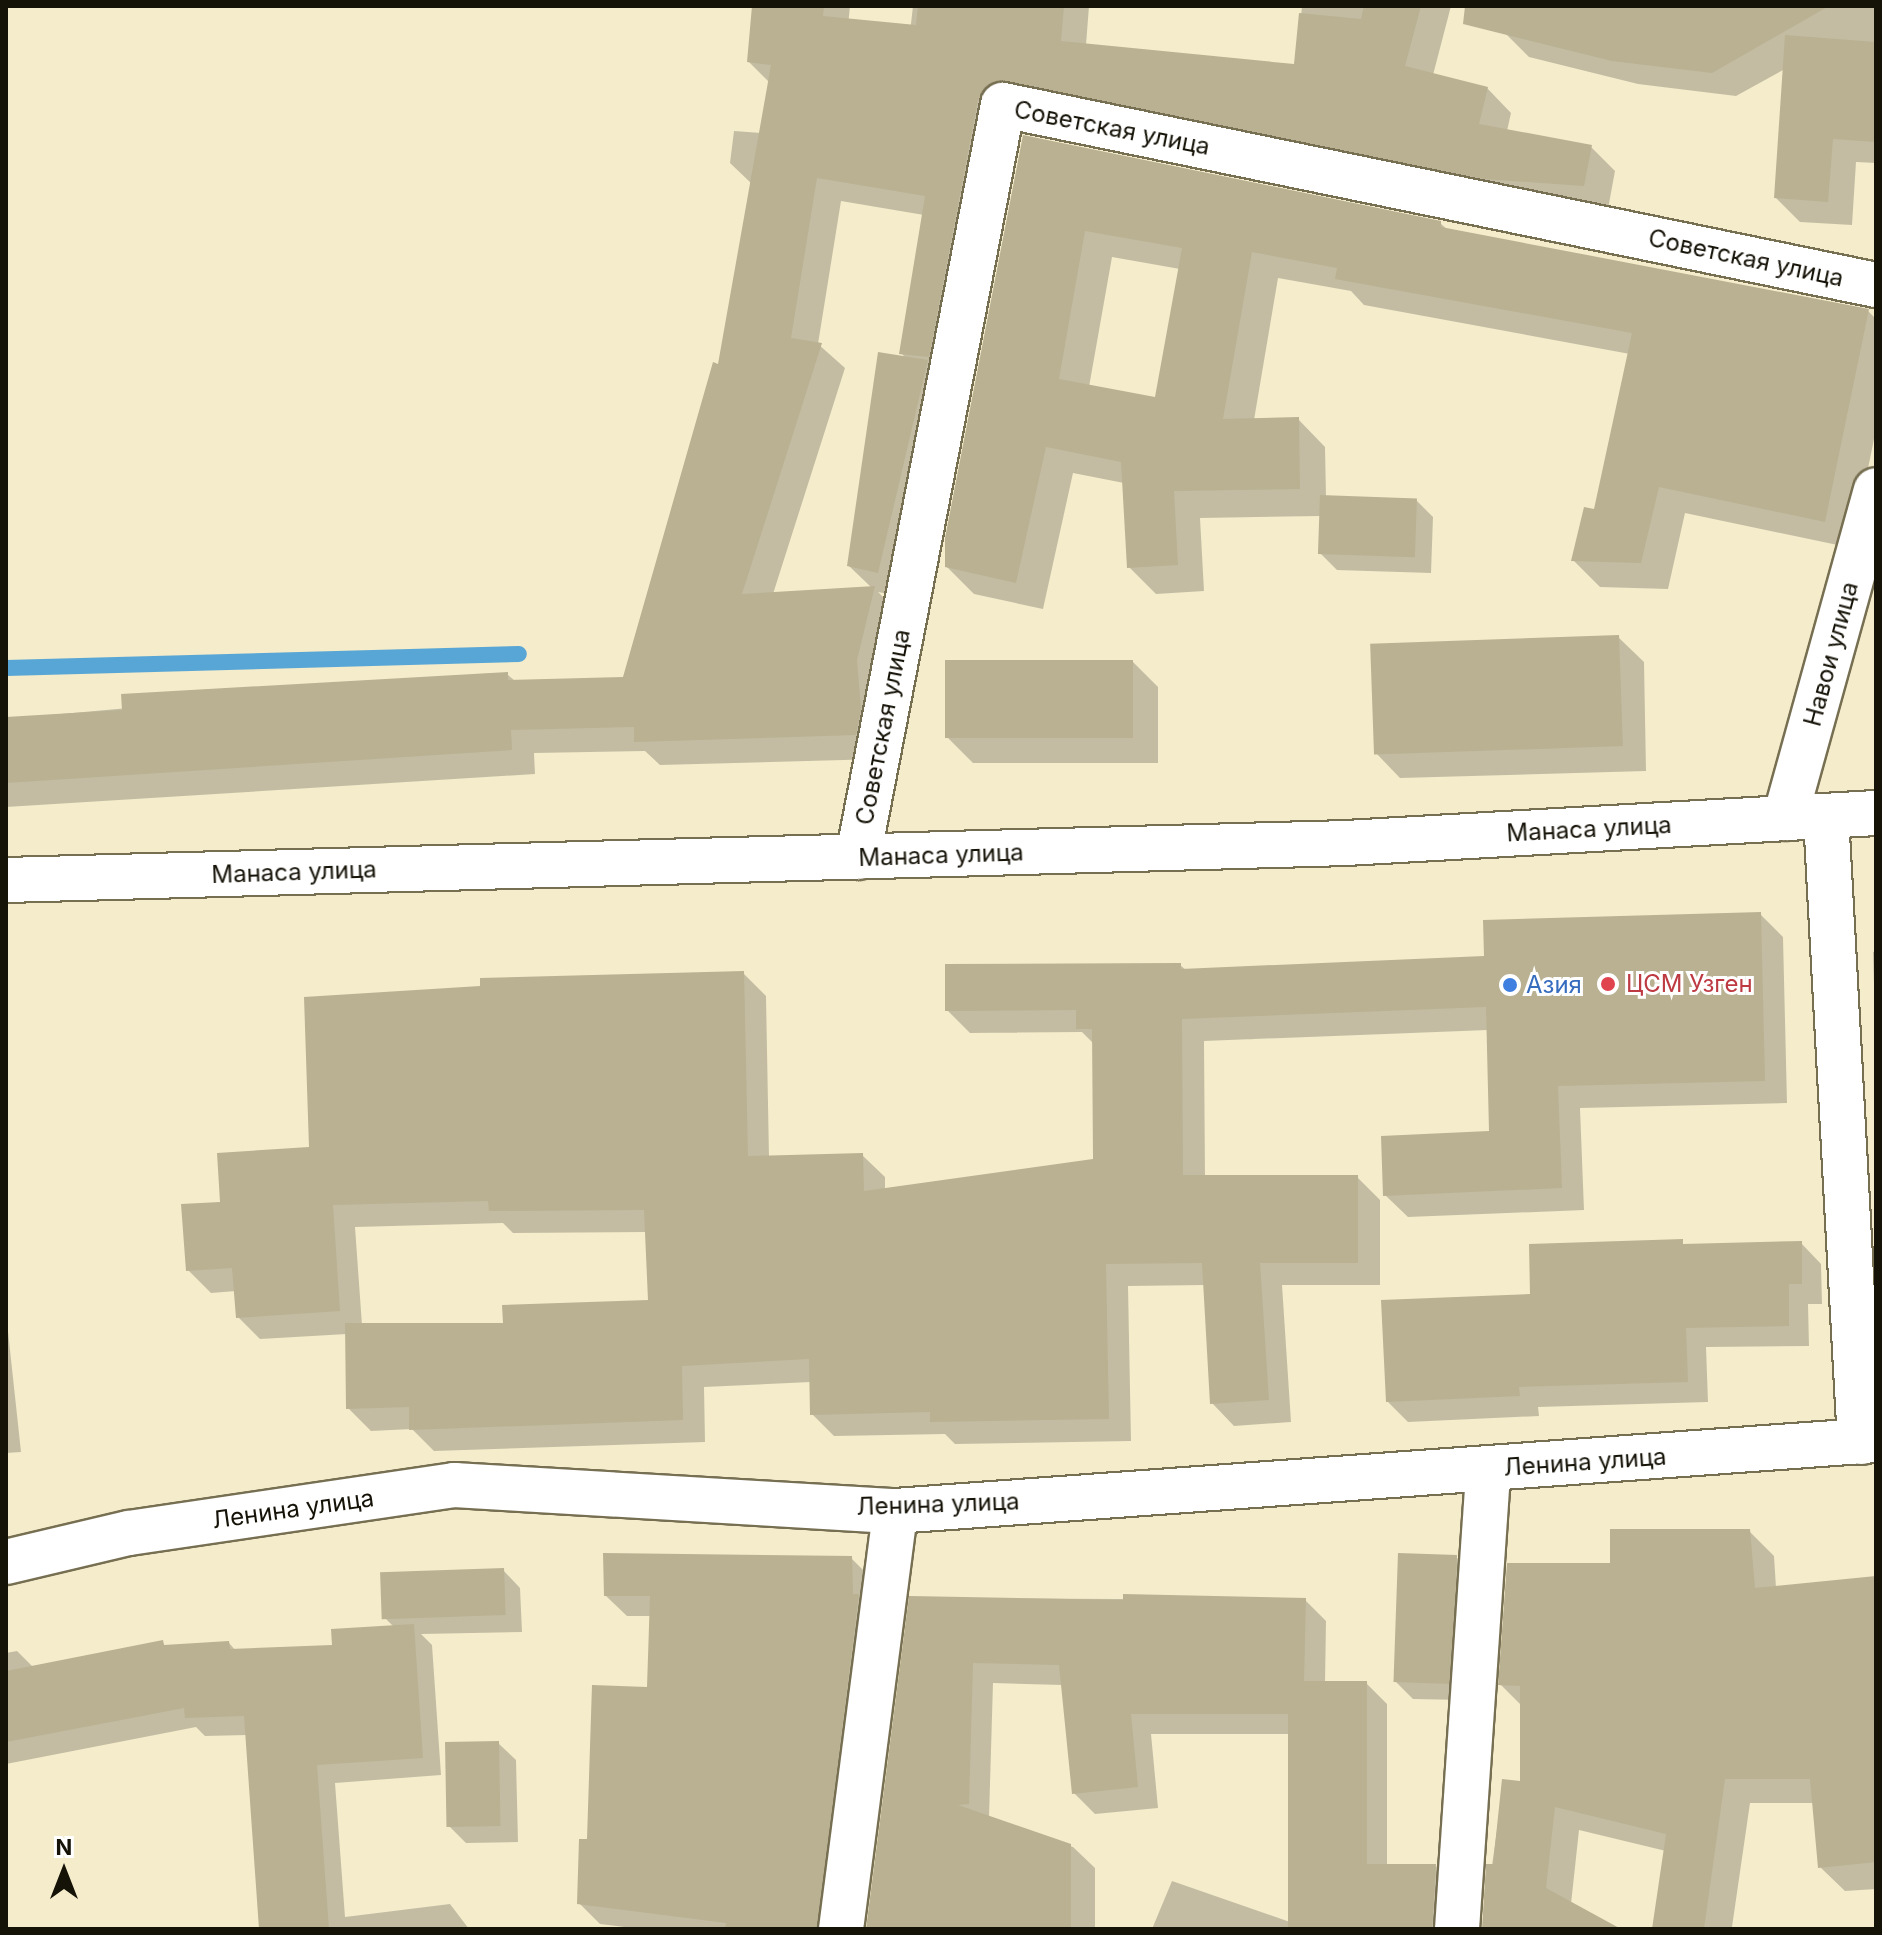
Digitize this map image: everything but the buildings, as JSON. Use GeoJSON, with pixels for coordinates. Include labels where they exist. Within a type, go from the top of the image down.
{"type":"FeatureCollection","features":[{"type":"Feature","properties":{"kind":"street","name":"Советская улица"},"geometry":{"type":"LineString","coordinates":[[858,857],[1003,105],[1876,285]]}},
{"type":"Feature","properties":{"kind":"street","name":"Навои улица"},"geometry":{"type":"LineString","coordinates":[[1868,1441],[1805,817],[1876,490]]}},
{"type":"Feature","properties":{"kind":"street","name":"Манаса улица"},"geometry":{"type":"LineString","coordinates":[[6,880],[1346,843],[1876,813]]}},
{"type":"Feature","properties":{"kind":"street","name":"Ленина улица"},"geometry":{"type":"LineString","coordinates":[[6,1562],[129,1533],[454,1485],[895,1511],[1868,1441]]}},
{"type":"Feature","properties":{"kind":"street"},"geometry":{"type":"LineString","coordinates":[[1457,1929],[1488,1470]]}},
{"type":"Feature","properties":{"kind":"street"},"geometry":{"type":"LineString","coordinates":[[841,1929],[895,1511]]}},
{"type":"Feature","properties":{"kind":"waterway"},"geometry":{"type":"LineString","coordinates":[[6,668],[519,654]]}},
{"type":"Feature","properties":{"kind":"place","name":"ЦСМ Узген"},"geometry":{"type":"Point","coordinates":[1608,984]}},
{"type":"Feature","properties":{"kind":"place","name":"Азия"},"geometry":{"type":"Point","coordinates":[1510,985]}}]}
